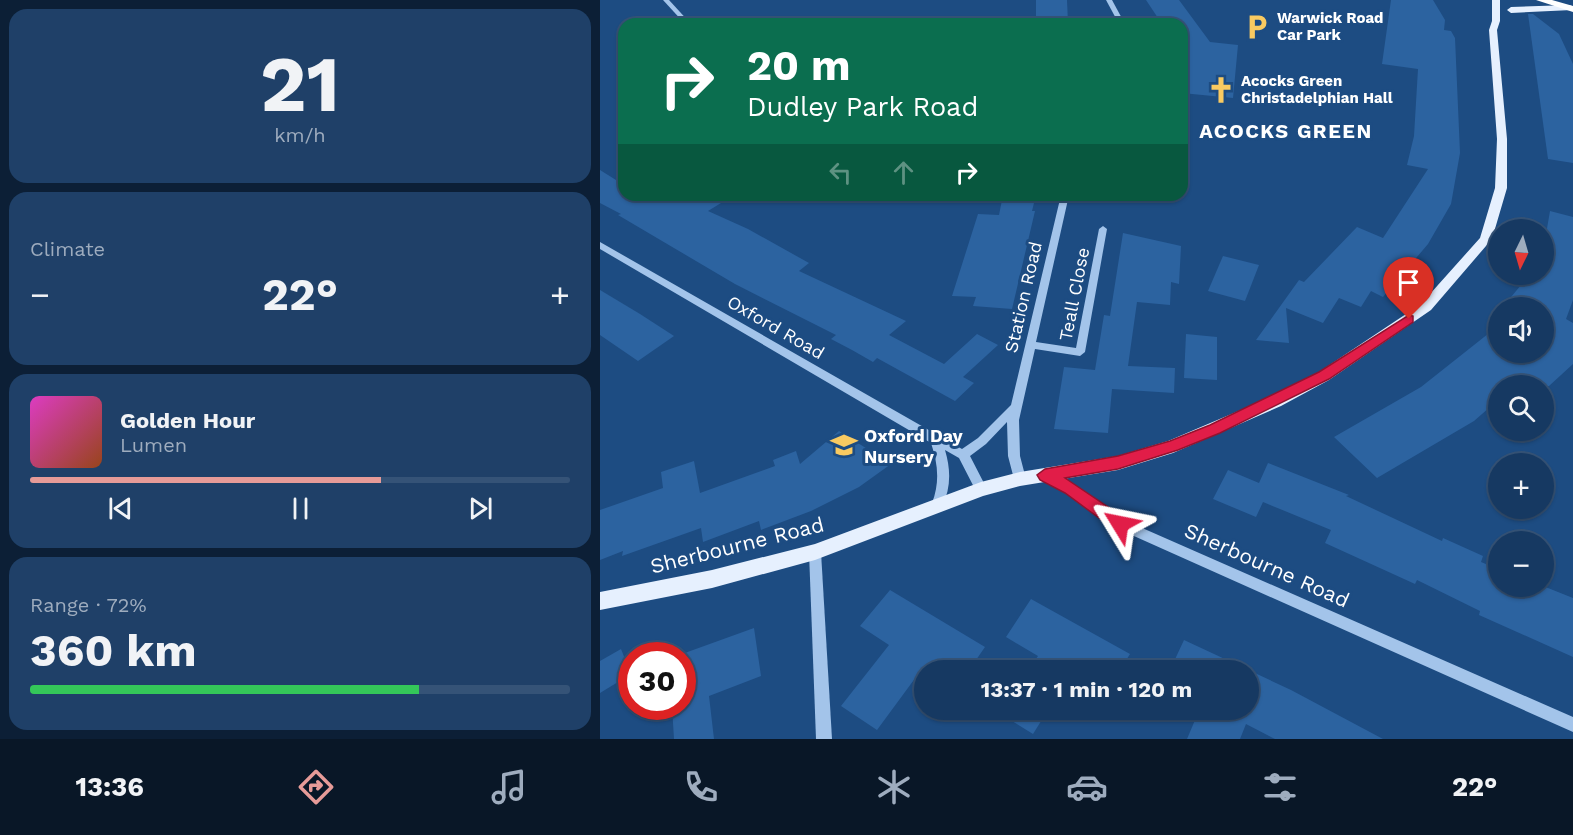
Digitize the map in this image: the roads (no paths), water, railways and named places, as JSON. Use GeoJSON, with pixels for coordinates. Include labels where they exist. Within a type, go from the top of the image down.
{"type":"FeatureCollection","features":[{"type":"Feature","properties":{"kind":"highway"},"geometry":{"type":"LineString","coordinates":[[1541,0],[1570,5]]}},
{"type":"Feature","properties":{"kind":"main road"},"geometry":{"type":"LineString","coordinates":[[1045,475],[1118,463],[1173,446],[1215,429],[1324,375],[1426,307],[1486,239],[1501,188],[1502,139],[1493,30],[1496,21],[1496,0]]}},
{"type":"Feature","properties":{"kind":"main road"},"geometry":{"type":"LineString","coordinates":[[1496,21],[1525,0]]}},
{"type":"Feature","properties":{"kind":"main road"},"geometry":{"type":"LineString","coordinates":[[1511,10],[1570,5]]}},
{"type":"Feature","properties":{"kind":"main road","name":"Sherbourne Road"},"geometry":{"type":"LineString","coordinates":[[600,601],[712,579],[815,552],[938,503],[981,489],[1045,475]]}},
{"type":"Feature","properties":{"kind":"street"},"geometry":{"type":"LineString","coordinates":[[666,0],[682,18]]}},
{"type":"Feature","properties":{"kind":"street"},"geometry":{"type":"LineString","coordinates":[[1109,0],[1119,18]]}},
{"type":"Feature","properties":{"kind":"street","name":"Station Road"},"geometry":{"type":"LineString","coordinates":[[1020,479],[1014,456],[1013,420],[1064,201]]}},
{"type":"Feature","properties":{"kind":"street","name":"Teall Close"},"geometry":{"type":"LineString","coordinates":[[1031,345],[1080,352],[1103,229]]}},
{"type":"Feature","properties":{"kind":"street","name":"Oxford Road"},"geometry":{"type":"LineString","coordinates":[[600,245],[963,455]]}},
{"type":"Feature","properties":{"kind":"street"},"geometry":{"type":"LineString","coordinates":[[981,489],[963,455],[982,441],[1016,407]]}},
{"type":"Feature","properties":{"kind":"street"},"geometry":{"type":"LineString","coordinates":[[935,439],[944,464],[944,490],[938,503]]}},
{"type":"Feature","properties":{"kind":"street","name":"Sherbourne Road"},"geometry":{"type":"LineString","coordinates":[[1045,475],[1070,489],[1120,524],[1573,725]]}},
{"type":"Feature","properties":{"kind":"street"},"geometry":{"type":"LineString","coordinates":[[815,552],[824,739]]}},
{"type":"Feature","properties":{"kind":"place","name":"Warwick Road Car Park"},"geometry":{"type":"Point","coordinates":[1257,27]}},
{"type":"Feature","properties":{"kind":"place","name":"Acocks Green Christadelphian Hall"},"geometry":{"type":"Point","coordinates":[1221,90]}},
{"type":"Feature","properties":{"kind":"place","name":"Oxford Day Nursery"},"geometry":{"type":"Point","coordinates":[844,445]}},
{"type":"Feature","properties":{"kind":"district","name":"ACOCKS GREEN"},"geometry":{"type":"Point","coordinates":[1286,131]}}]}
